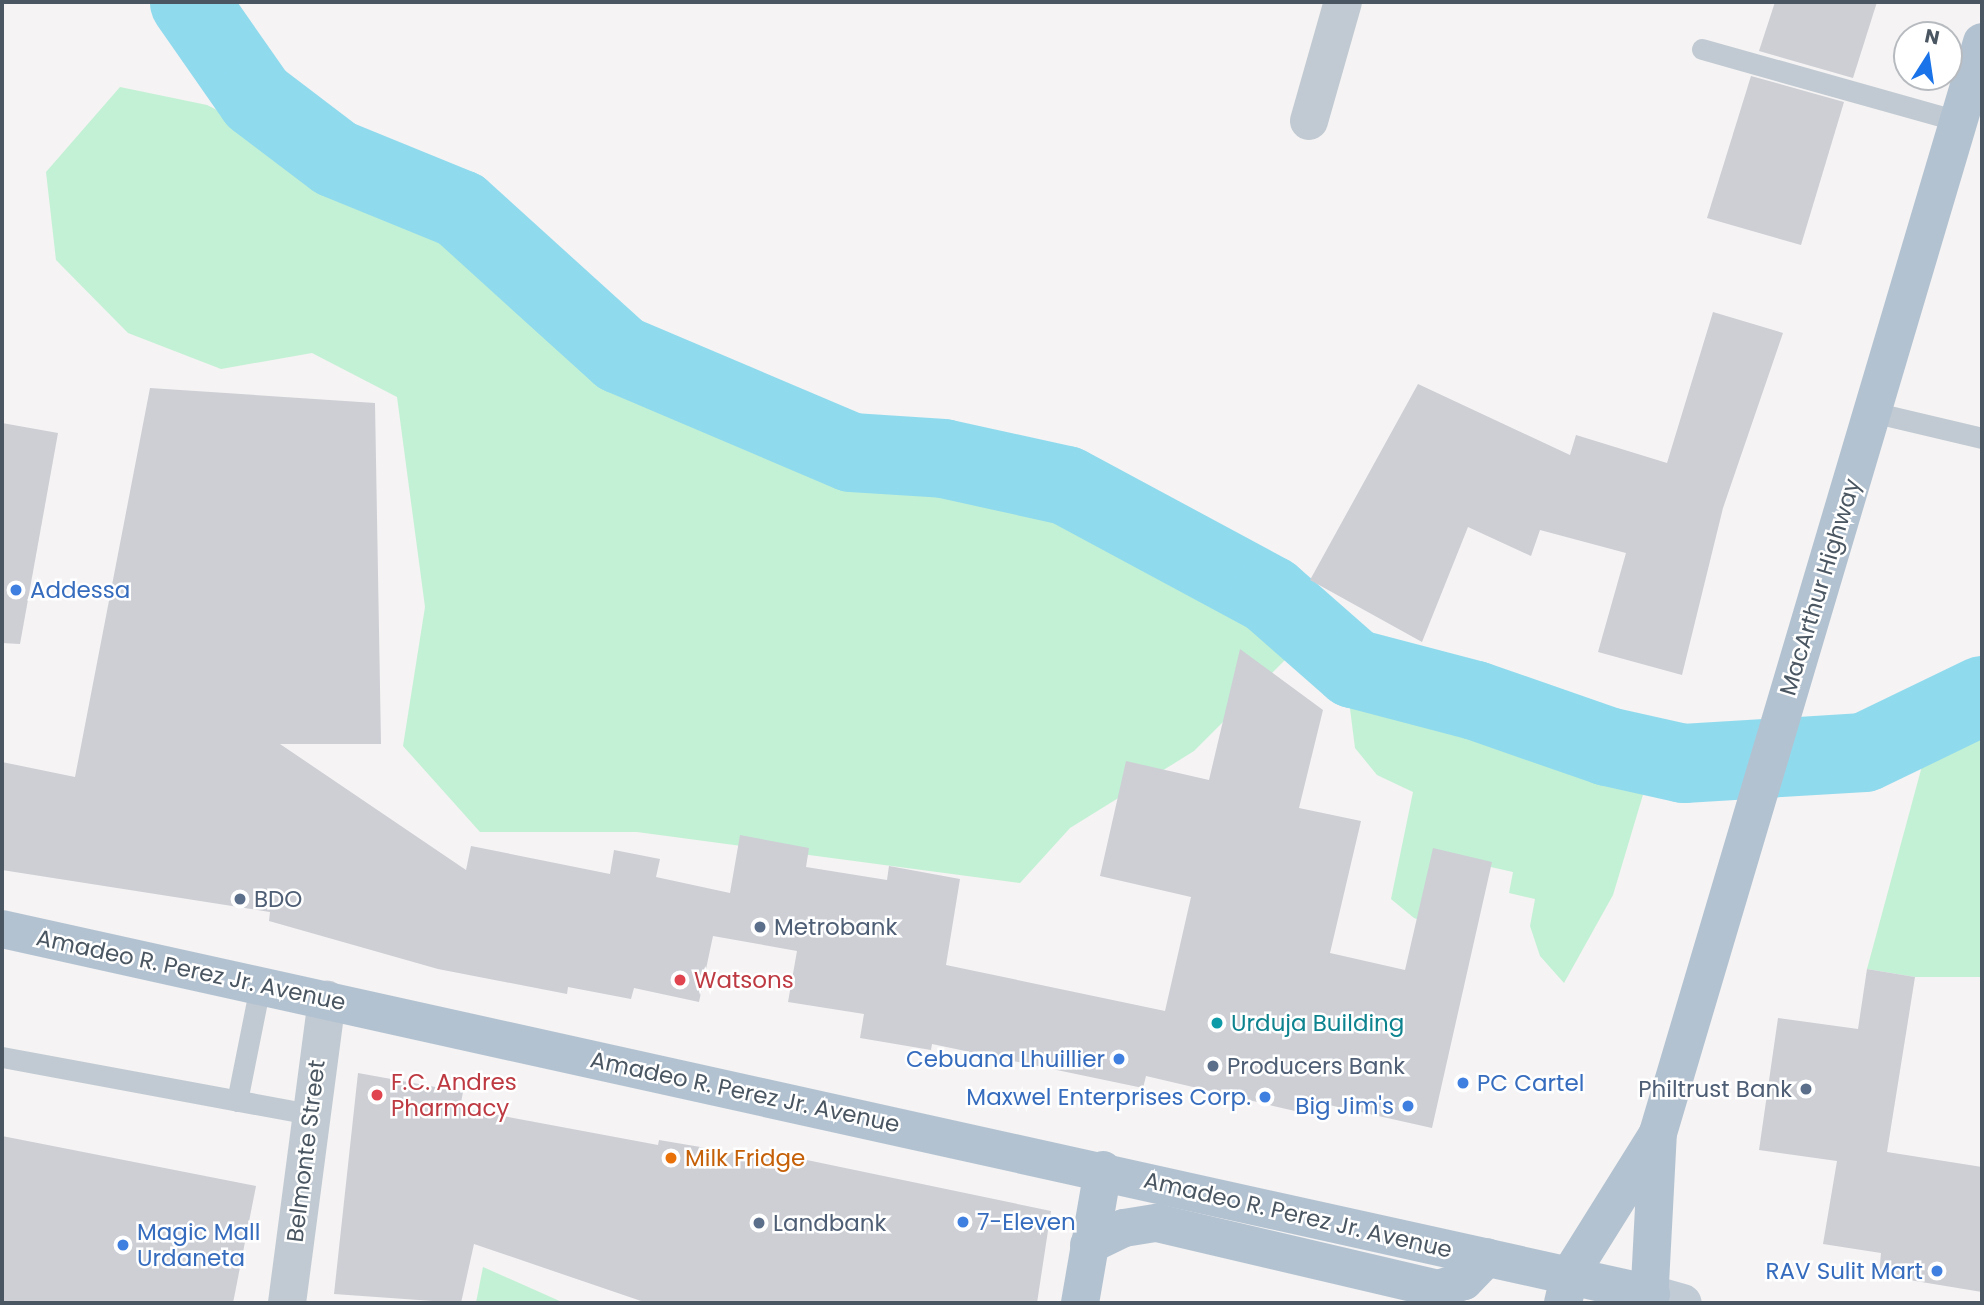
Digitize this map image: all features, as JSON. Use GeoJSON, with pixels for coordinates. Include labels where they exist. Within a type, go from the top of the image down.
{"type":"FeatureCollection","features":[{"type":"Feature","properties":{"kind":"main road","name":"MacArthur Highway"},"geometry":{"type":"LineString","coordinates":[[1566,1290],[1658,1133],[1982,42]]}},
{"type":"Feature","properties":{"kind":"main road","name":"Amadeo R. Perez Jr. Avenue"},"geometry":{"type":"LineString","coordinates":[[2,929],[1487,1257],[1566,1290],[1661,1300]]}},
{"type":"Feature","properties":{"kind":"main road","name":"MacArthur Highway"},"geometry":{"type":"LineString","coordinates":[[1658,1133],[1661,1300]]}},
{"type":"Feature","properties":{"kind":"main road"},"geometry":{"type":"LineString","coordinates":[[1080,1303],[1103,1171]]}},
{"type":"Feature","properties":{"kind":"main road","name":"Amadeo R. Perez Jr. Avenue"},"geometry":{"type":"LineString","coordinates":[[1089,1245],[1124,1227],[1157,1223],[1437,1289],[1464,1281],[1487,1257]]}},
{"type":"Feature","properties":{"kind":"street"},"geometry":{"type":"LineString","coordinates":[[1309,121],[1343,2]]}},
{"type":"Feature","properties":{"kind":"street","name":"Belmonte Street"},"geometry":{"type":"LineString","coordinates":[[287,1303],[327,1000]]}},
{"type":"Feature","properties":{"kind":"lane"},"geometry":{"type":"LineString","coordinates":[[1702,49],[1959,121]]}},
{"type":"Feature","properties":{"kind":"lane"},"geometry":{"type":"LineString","coordinates":[[1872,412],[1982,438]]}},
{"type":"Feature","properties":{"kind":"lane"},"geometry":{"type":"LineString","coordinates":[[237,1101],[260,986]]}},
{"type":"Feature","properties":{"kind":"lane"},"geometry":{"type":"LineString","coordinates":[[2,1057],[310,1114]]}},
{"type":"Feature","properties":{"kind":"green space"},"geometry":{"type":"Polygon","coordinates":[[[120,87],[207,105],[481,244],[578,342],[764,427],[842,459],[882,468],[928,464],[1025,486],[1112,521],[1297,648],[1194,751],[1070,828],[1020,883],[637,832],[480,832],[403,746],[425,607],[397,397],[312,353],[221,369],[128,333],[56,260],[46,172],[120,87]]]}},
{"type":"Feature","properties":{"kind":"green space"},"geometry":{"type":"Polygon","coordinates":[[[1347,685],[1651,768],[1613,895],[1564,983],[1540,956],[1530,926],[1535,899],[1509,893],[1513,872],[1455,859],[1439,927],[1414,918],[1391,899],[1413,792],[1377,775],[1355,748],[1347,685]]]}},
{"type":"Feature","properties":{"kind":"green space"},"geometry":{"type":"Polygon","coordinates":[[[1938,707],[1982,716],[1982,977],[1915,977],[1867,969],[1938,707]]]}},
{"type":"Feature","properties":{"kind":"green space"},"geometry":{"type":"Polygon","coordinates":[[[483,1267],[564,1303],[476,1303],[483,1267]]]}},
{"type":"Feature","properties":{"kind":"building"},"geometry":{"type":"Polygon","coordinates":[[[1775,2],[1877,2],[1853,78],[1759,51],[1775,2]]]}},
{"type":"Feature","properties":{"kind":"building"},"geometry":{"type":"Polygon","coordinates":[[[1751,76],[1844,102],[1801,245],[1707,218],[1751,76]]]}},
{"type":"Feature","properties":{"kind":"building"},"geometry":{"type":"Polygon","coordinates":[[[1713,312],[1783,333],[1723,508],[1682,675],[1598,652],[1626,553],[1540,530],[1531,556],[1468,527],[1422,642],[1310,580],[1418,384],[1570,455],[1576,435],[1667,463],[1713,312]]]}},
{"type":"Feature","properties":{"kind":"building"},"geometry":{"type":"Polygon","coordinates":[[[150,388],[375,403],[381,744],[280,744],[466,870],[471,846],[610,874],[614,850],[660,859],[656,877],[730,893],[740,835],[809,848],[806,867],[887,880],[889,866],[960,879],[946,965],[1165,1011],[1191,897],[1100,876],[1126,761],[1209,780],[1240,649],[1323,710],[1299,808],[1361,821],[1330,953],[1405,970],[1433,848],[1492,862],[1432,1128],[1298,1098],[1295,1111],[1146,1076],[1143,1088],[932,1044],[931,1050],[860,1038],[864,1014],[788,1002],[797,951],[713,936],[699,1002],[634,988],[631,999],[568,987],[567,994],[438,969],[269,921],[270,912],[2,870],[2,762],[75,777],[150,388]]]}},
{"type":"Feature","properties":{"kind":"building","name":"Addessa"},"geometry":{"type":"Polygon","coordinates":[[[2,423],[58,433],[20,644],[2,643],[2,423]]]}},
{"type":"Feature","properties":{"kind":"building"},"geometry":{"type":"Polygon","coordinates":[[[1867,969],[1915,977],[1887,1152],[1982,1167],[1982,1292],[1879,1275],[1881,1253],[1823,1244],[1837,1161],[1759,1150],[1778,1018],[1858,1029],[1867,969]]]}},
{"type":"Feature","properties":{"kind":"building"},"geometry":{"type":"Polygon","coordinates":[[[358,1073],[463,1092],[460,1108],[658,1145],[659,1140],[801,1164],[802,1159],[1051,1211],[1037,1303],[647,1303],[474,1244],[461,1303],[334,1294],[358,1073]]]}},
{"type":"Feature","properties":{"kind":"building","name":"Magic Mall Urdaneta"},"geometry":{"type":"Polygon","coordinates":[[[2,1136],[256,1186],[233,1303],[2,1303],[2,1136]]]}},
{"type":"Feature","properties":{"kind":"waterway"},"geometry":{"type":"LineString","coordinates":[[189,2],[256,98],[335,158],[460,209],[620,354],[851,452],[943,458],[1066,485],[1270,595],[1353,668],[1475,700],[1607,746],[1683,763],[1864,752],[1982,695]]}},
{"type":"Feature","properties":{"kind":"place","name":"Addessa"},"geometry":{"type":"Point","coordinates":[16,590]}},
{"type":"Feature","properties":{"kind":"place","name":"BDO"},"geometry":{"type":"Point","coordinates":[240,899]}},
{"type":"Feature","properties":{"kind":"place","name":"Metrobank"},"geometry":{"type":"Point","coordinates":[760,927]}},
{"type":"Feature","properties":{"kind":"place","name":"Watsons"},"geometry":{"type":"Point","coordinates":[680,980]}},
{"type":"Feature","properties":{"kind":"place","name":"Urduja Building"},"geometry":{"type":"Point","coordinates":[1217,1023]}},
{"type":"Feature","properties":{"kind":"place","name":"Cebuana Lhuillier"},"geometry":{"type":"Point","coordinates":[1119,1059]}},
{"type":"Feature","properties":{"kind":"place","name":"Producers Bank"},"geometry":{"type":"Point","coordinates":[1213,1066]}},
{"type":"Feature","properties":{"kind":"place","name":"PC Cartel"},"geometry":{"type":"Point","coordinates":[1463,1083]}},
{"type":"Feature","properties":{"kind":"place","name":"Philtrust Bank"},"geometry":{"type":"Point","coordinates":[1806,1089]}},
{"type":"Feature","properties":{"kind":"place","name":"F.C. Andres Pharmacy"},"geometry":{"type":"Point","coordinates":[377,1095]}},
{"type":"Feature","properties":{"kind":"place","name":"Maxwel Enterprises Corp."},"geometry":{"type":"Point","coordinates":[1265,1097]}},
{"type":"Feature","properties":{"kind":"place","name":"Big Jim's"},"geometry":{"type":"Point","coordinates":[1408,1106]}},
{"type":"Feature","properties":{"kind":"place","name":"Milk Fridge"},"geometry":{"type":"Point","coordinates":[671,1158]}},
{"type":"Feature","properties":{"kind":"place","name":"7-Eleven"},"geometry":{"type":"Point","coordinates":[963,1222]}},
{"type":"Feature","properties":{"kind":"place","name":"Landbank"},"geometry":{"type":"Point","coordinates":[759,1223]}},
{"type":"Feature","properties":{"kind":"place","name":"Magic Mall Urdaneta"},"geometry":{"type":"Point","coordinates":[123,1245]}},
{"type":"Feature","properties":{"kind":"place","name":"RAV Sulit Mart"},"geometry":{"type":"Point","coordinates":[1937,1271]}}]}
